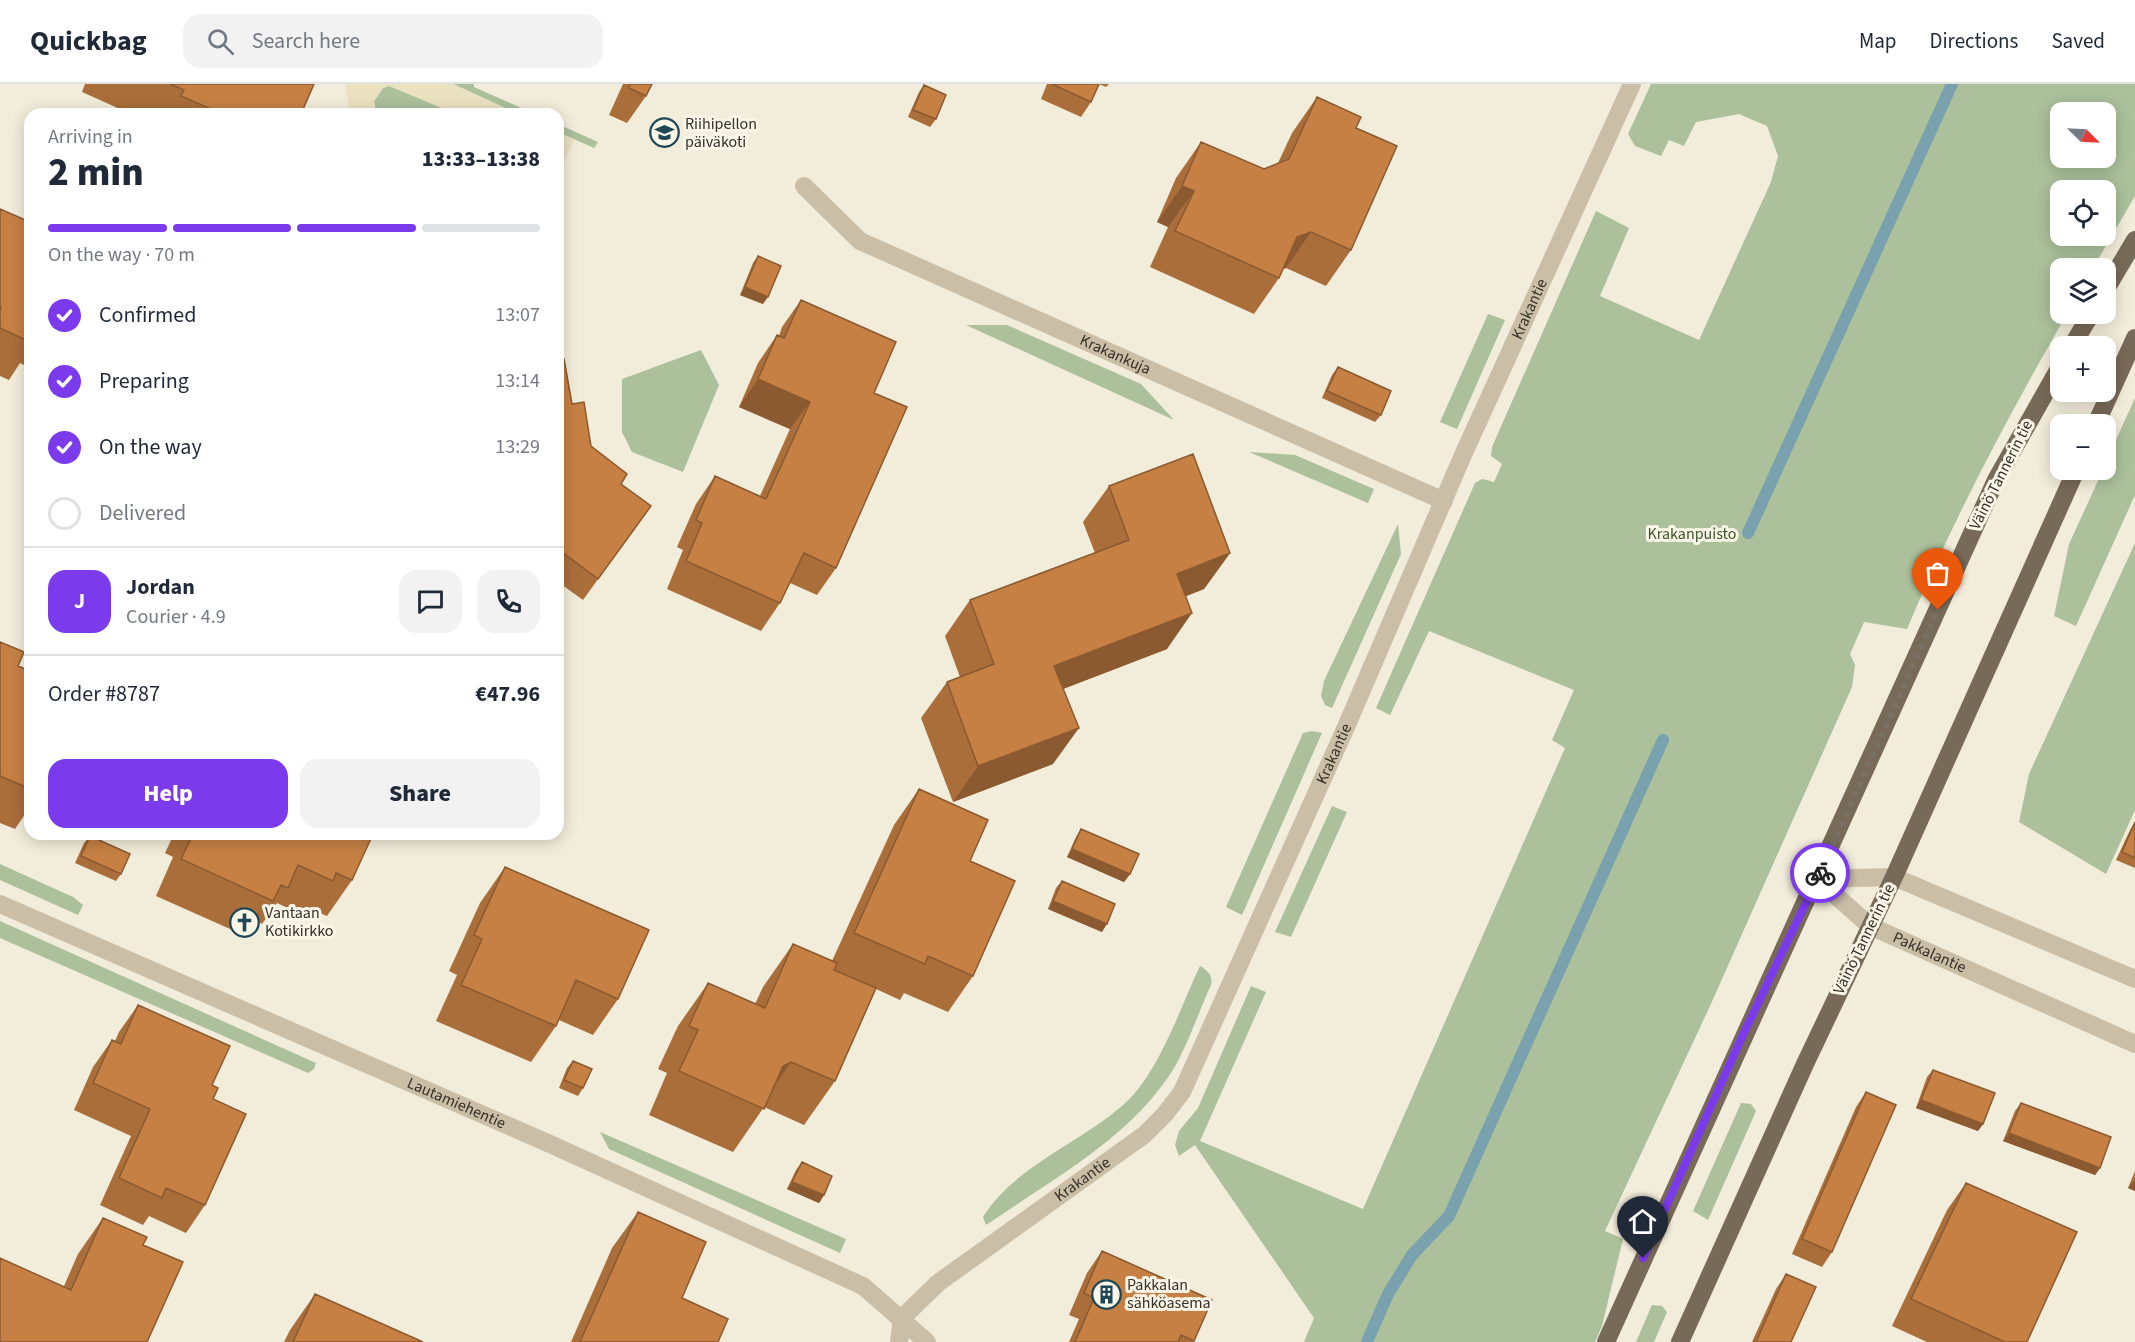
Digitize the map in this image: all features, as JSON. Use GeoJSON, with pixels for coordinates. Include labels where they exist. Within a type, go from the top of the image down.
{"type":"FeatureCollection","features":[{"type":"Feature","properties":{"kind":"main road"},"geometry":{"type":"LineString","coordinates":[[2116,272],[2135,240]]}},
{"type":"Feature","properties":{"kind":"main road"},"geometry":{"type":"LineString","coordinates":[[2101,414],[2135,338]]}},
{"type":"Feature","properties":{"kind":"main road","name":"Väinö Tannerin tie"},"geometry":{"type":"LineString","coordinates":[[1606,1342],[1742,1037],[1817,879],[1996,480],[2050,384]]}},
{"type":"Feature","properties":{"kind":"main road","name":"Väinö Tannerin tie"},"geometry":{"type":"LineString","coordinates":[[1680,1342],[1805,1064],[1894,877],[2072,480]]}},
{"type":"Feature","properties":{"kind":"street","name":"Krakantie"},"geometry":{"type":"LineString","coordinates":[[902,1318],[938,1283],[1144,1135],[1165,1114],[1182,1092],[1262,919],[1444,501],[1632,84]]}},
{"type":"Feature","properties":{"kind":"street","name":"Krakankuja"},"geometry":{"type":"LineString","coordinates":[[804,186],[860,241],[1444,501]]}},
{"type":"Feature","properties":{"kind":"street"},"geometry":{"type":"LineString","coordinates":[[1817,879],[1894,877],[2135,979]]}},
{"type":"Feature","properties":{"kind":"street","name":"Pakkalantie"},"geometry":{"type":"LineString","coordinates":[[1817,879],[1870,926],[2135,1044]]}},
{"type":"Feature","properties":{"kind":"street","name":"Lautamiehentie"},"geometry":{"type":"LineString","coordinates":[[0,904],[550,1144],[863,1286],[927,1342]]}},
{"type":"Feature","properties":{"kind":"street"},"geometry":{"type":"LineString","coordinates":[[899,1342],[902,1318]]}},
{"type":"Feature","properties":{"kind":"green space"},"geometry":{"type":"Polygon","coordinates":[[[453,84],[474,84],[474,87],[521,108],[505,108],[453,84]]]}},
{"type":"Feature","properties":{"kind":"green space","name":"Krakanpuisto"},"geometry":{"type":"Polygon","coordinates":[[[1651,84],[2135,84],[2135,196],[2116,229],[2116,180],[2050,180],[2050,246],[2106,246],[2099,258],[2050,258],[2050,324],[2061,324],[2055,336],[2050,336],[2050,344],[1982,469],[1907,629],[1864,622],[1850,654],[1855,665],[1852,687],[1710,1006],[1605,1231],[1623,1239],[1602,1326],[1595,1342],[1304,1342],[1314,1318],[1195,1145],[1179,1156],[1175,1145],[1179,1131],[1198,1108],[1251,986],[1266,992],[1200,1141],[1363,1209],[1565,748],[1552,740],[1574,690],[1429,631],[1390,715],[1376,708],[1475,483],[1482,479],[1494,482],[1502,464],[1491,456],[1492,447],[1596,211],[1629,228],[1600,296],[1699,340],[1771,182],[1778,156],[1767,126],[1739,114],[1696,122],[1684,146],[1669,140],[1661,156],[1635,146],[1628,134],[1651,84]]]}},
{"type":"Feature","properties":{"kind":"green space"},"geometry":{"type":"Polygon","coordinates":[[[389,86],[396,88],[442,108],[375,108],[374,101],[383,88],[389,86]]]}},
{"type":"Feature","properties":{"kind":"green space"},"geometry":{"type":"Polygon","coordinates":[[[564,127],[598,142],[594,148],[564,135],[564,127]]]}},
{"type":"Feature","properties":{"kind":"green space"},"geometry":{"type":"Polygon","coordinates":[[[1488,314],[1505,320],[1457,429],[1440,422],[1488,314]]]}},
{"type":"Feature","properties":{"kind":"green space"},"geometry":{"type":"Polygon","coordinates":[[[966,325],[1007,325],[1141,384],[1174,420],[966,325]]]}},
{"type":"Feature","properties":{"kind":"green space"},"geometry":{"type":"Polygon","coordinates":[[[701,350],[719,385],[683,472],[632,452],[622,432],[622,379],[701,350]]]}},
{"type":"Feature","properties":{"kind":"green space"},"geometry":{"type":"Polygon","coordinates":[[[2135,398],[2135,495],[2076,626],[2054,616],[2069,544],[2098,480],[2116,480],[2116,440],[2135,398]]]}},
{"type":"Feature","properties":{"kind":"green space"},"geometry":{"type":"Polygon","coordinates":[[[1249,452],[1295,455],[1374,489],[1368,503],[1249,452]]]}},
{"type":"Feature","properties":{"kind":"green space"},"geometry":{"type":"Polygon","coordinates":[[[1398,524],[1401,554],[1332,708],[1325,705],[1321,696],[1324,681],[1398,524]]]}},
{"type":"Feature","properties":{"kind":"green space"},"geometry":{"type":"Polygon","coordinates":[[[2135,543],[2135,810],[2106,874],[2019,822],[2029,774],[2135,543]]]}},
{"type":"Feature","properties":{"kind":"green space"},"geometry":{"type":"Polygon","coordinates":[[[1312,731],[1322,733],[1242,915],[1226,907],[1303,733],[1312,731]]]}},
{"type":"Feature","properties":{"kind":"green space"},"geometry":{"type":"Polygon","coordinates":[[[1332,806],[1347,812],[1291,937],[1275,932],[1332,806]]]}},
{"type":"Feature","properties":{"kind":"green space"},"geometry":{"type":"Polygon","coordinates":[[[0,864],[73,897],[83,905],[78,915],[0,880],[0,864]]]}},
{"type":"Feature","properties":{"kind":"green space"},"geometry":{"type":"Polygon","coordinates":[[[0,921],[316,1063],[314,1069],[308,1073],[0,938],[0,921]]]}},
{"type":"Feature","properties":{"kind":"green space"},"geometry":{"type":"Polygon","coordinates":[[[1200,966],[1209,974],[1211,985],[1181,1055],[1169,1076],[1151,1099],[1109,1140],[986,1225],[983,1217],[1012,1183],[1029,1169],[1105,1120],[1135,1093],[1147,1077],[1167,1041],[1200,966]]]}},
{"type":"Feature","properties":{"kind":"green space"},"geometry":{"type":"Polygon","coordinates":[[[1741,1103],[1751,1104],[1756,1111],[1708,1220],[1693,1211],[1741,1103]]]}},
{"type":"Feature","properties":{"kind":"green space"},"geometry":{"type":"Polygon","coordinates":[[[600,1132],[846,1239],[840,1253],[609,1149],[600,1132]]]}},
{"type":"Feature","properties":{"kind":"green space"},"geometry":{"type":"Polygon","coordinates":[[[1652,1305],[1662,1306],[1667,1312],[1654,1342],[1636,1342],[1652,1305]]]}},
{"type":"Feature","properties":{"kind":"shaded area"},"geometry":{"type":"Polygon","coordinates":[[[345,84],[453,84],[505,108],[442,108],[389,86],[383,88],[374,101],[375,108],[349,108],[345,84]]]}},
{"type":"Feature","properties":{"kind":"shaded area"},"geometry":{"type":"Polygon","coordinates":[[[564,135],[574,140],[564,162],[564,135]]]}},
{"type":"Feature","properties":{"kind":"building"},"geometry":{"type":"Polygon","coordinates":[[[170,84],[314,84],[304,108],[208,108],[181,96],[184,90],[170,84]]]}},
{"type":"Feature","properties":{"kind":"building"},"geometry":{"type":"Polygon","coordinates":[[[630,84],[652,84],[646,96],[629,88],[630,84]]]}},
{"type":"Feature","properties":{"kind":"building"},"geometry":{"type":"Polygon","coordinates":[[[1052,84],[1099,84],[1091,102],[1052,84]]]}},
{"type":"Feature","properties":{"kind":"building"},"geometry":{"type":"Polygon","coordinates":[[[924,85],[946,95],[936,119],[913,110],[924,85]]]}},
{"type":"Feature","properties":{"kind":"building"},"geometry":{"type":"Polygon","coordinates":[[[1317,97],[1361,117],[1356,128],[1397,146],[1351,250],[1311,232],[1297,237],[1279,278],[1175,231],[1194,191],[1182,186],[1201,142],[1264,169],[1289,159],[1317,97]]]}},
{"type":"Feature","properties":{"kind":"building"},"geometry":{"type":"Polygon","coordinates":[[[0,209],[24,219],[24,339],[0,328],[0,209]]]}},
{"type":"Feature","properties":{"kind":"building"},"geometry":{"type":"Polygon","coordinates":[[[758,256],[781,266],[768,297],[745,287],[758,256]]]}},
{"type":"Feature","properties":{"kind":"building"},"geometry":{"type":"Polygon","coordinates":[[[801,300],[896,342],[874,393],[907,407],[836,568],[804,553],[780,603],[686,561],[702,523],[696,520],[715,476],[766,499],[810,402],[758,379],[777,335],[784,338],[801,300]]]}},
{"type":"Feature","properties":{"kind":"building"},"geometry":{"type":"Polygon","coordinates":[[[564,359],[572,404],[584,402],[591,446],[627,474],[621,484],[651,506],[598,579],[564,554],[564,359]]]}},
{"type":"Feature","properties":{"kind":"building"},"geometry":{"type":"Polygon","coordinates":[[[1338,367],[1391,391],[1381,415],[1327,391],[1338,367]]]}},
{"type":"Feature","properties":{"kind":"building"},"geometry":{"type":"Polygon","coordinates":[[[1193,454],[1230,553],[1177,574],[1192,613],[1054,666],[1079,728],[978,766],[947,682],[994,664],[970,600],[1129,540],[1109,486],[1193,454]]]}},
{"type":"Feature","properties":{"kind":"building"},"geometry":{"type":"Polygon","coordinates":[[[0,642],[24,652],[18,666],[24,668],[24,786],[0,776],[0,642]]]}},
{"type":"Feature","properties":{"kind":"building"},"geometry":{"type":"Polygon","coordinates":[[[919,789],[988,820],[970,861],[1015,881],[973,976],[928,956],[925,964],[854,933],[919,789]]]}},
{"type":"Feature","properties":{"kind":"building"},"geometry":{"type":"Polygon","coordinates":[[[2135,822],[2135,858],[2122,852],[2135,822]]]}},
{"type":"Feature","properties":{"kind":"building"},"geometry":{"type":"Polygon","coordinates":[[[1081,829],[1139,854],[1130,874],[1072,849],[1081,829]]]}},
{"type":"Feature","properties":{"kind":"building"},"geometry":{"type":"Polygon","coordinates":[[[88,840],[99,840],[130,854],[121,874],[81,856],[88,840]]]}},
{"type":"Feature","properties":{"kind":"building"},"geometry":{"type":"Polygon","coordinates":[[[190,840],[370,840],[352,880],[336,873],[333,881],[298,865],[288,888],[281,885],[273,901],[181,859],[190,840]]]}},
{"type":"Feature","properties":{"kind":"building"},"geometry":{"type":"Polygon","coordinates":[[[505,867],[649,930],[618,999],[576,980],[556,1026],[461,985],[482,939],[474,935],[505,867]]]}},
{"type":"Feature","properties":{"kind":"building"},"geometry":{"type":"Polygon","coordinates":[[[1062,881],[1115,904],[1107,924],[1053,901],[1062,881]]]}},
{"type":"Feature","properties":{"kind":"building"},"geometry":{"type":"Polygon","coordinates":[[[793,944],[837,963],[834,970],[876,988],[835,1081],[791,1062],[783,1066],[764,1109],[679,1071],[698,1030],[689,1026],[708,983],[765,1008],[793,944]]]}},
{"type":"Feature","properties":{"kind":"building"},"geometry":{"type":"Polygon","coordinates":[[[138,1005],[230,1046],[212,1085],[218,1088],[213,1099],[246,1114],[205,1205],[166,1188],[162,1198],[119,1178],[150,1109],[93,1083],[112,1040],[121,1044],[138,1005]]]}},
{"type":"Feature","properties":{"kind":"building"},"geometry":{"type":"Polygon","coordinates":[[[573,1061],[592,1069],[583,1088],[564,1080],[573,1061]]]}},
{"type":"Feature","properties":{"kind":"building"},"geometry":{"type":"Polygon","coordinates":[[[1933,1070],[1995,1093],[1983,1124],[1921,1100],[1933,1070]]]}},
{"type":"Feature","properties":{"kind":"building"},"geometry":{"type":"Polygon","coordinates":[[[1866,1092],[1896,1105],[1832,1252],[1802,1239],[1866,1092]]]}},
{"type":"Feature","properties":{"kind":"building"},"geometry":{"type":"Polygon","coordinates":[[[2021,1103],[2111,1137],[2100,1168],[2009,1133],[2021,1103]]]}},
{"type":"Feature","properties":{"kind":"building"},"geometry":{"type":"Polygon","coordinates":[[[802,1162],[832,1176],[824,1195],[792,1182],[802,1162]]]}},
{"type":"Feature","properties":{"kind":"building"},"geometry":{"type":"Polygon","coordinates":[[[1966,1183],[2077,1232],[2027,1342],[2005,1342],[1911,1299],[1966,1183]]]}},
{"type":"Feature","properties":{"kind":"building"},"geometry":{"type":"Polygon","coordinates":[[[638,1212],[706,1242],[682,1298],[728,1319],[718,1342],[580,1342],[638,1212]]]}},
{"type":"Feature","properties":{"kind":"building"},"geometry":{"type":"Polygon","coordinates":[[[103,1218],[147,1237],[143,1245],[183,1262],[147,1342],[0,1342],[0,1258],[71,1290],[103,1218]]]}},
{"type":"Feature","properties":{"kind":"building","name":"Pakkalan sähköasema"},"geometry":{"type":"Polygon","coordinates":[[[1102,1251],[1212,1300],[1194,1341],[1181,1335],[1178,1342],[1075,1342],[1094,1298],[1084,1293],[1102,1251]]]}},
{"type":"Feature","properties":{"kind":"building"},"geometry":{"type":"Polygon","coordinates":[[[1786,1274],[1816,1287],[1791,1342],[1756,1342],[1786,1274]]]}},
{"type":"Feature","properties":{"kind":"building"},"geometry":{"type":"Polygon","coordinates":[[[315,1294],[423,1342],[293,1342],[315,1294]]]}},
{"type":"Feature","properties":{"kind":"waterway"},"geometry":{"type":"LineString","coordinates":[[1748,533],[1952,84]]}},
{"type":"Feature","properties":{"kind":"waterway"},"geometry":{"type":"LineString","coordinates":[[1367,1342],[1388,1294],[1412,1255],[1449,1216],[1663,740]]}},
{"type":"Feature","properties":{"kind":"way so far"},"geometry":{"type":"LineString","coordinates":[[1820,873],[1938,610]]}},
{"type":"Feature","properties":{"kind":"place","name":"Riihipellon päiväkoti"},"geometry":{"type":"Point","coordinates":[664,133]}},
{"type":"Feature","properties":{"kind":"place","name":"Vantaan Kotikirkko"},"geometry":{"type":"Point","coordinates":[244,922]}},
{"type":"Feature","properties":{"kind":"place","name":"Pakkalan sähköasema"},"geometry":{"type":"Point","coordinates":[1106,1294]}},
{"type":"Feature","properties":{"kind":"route"},"geometry":{"type":"LineString","coordinates":[[1643,1258],[1742,1037],[1820,873]]}}]}
